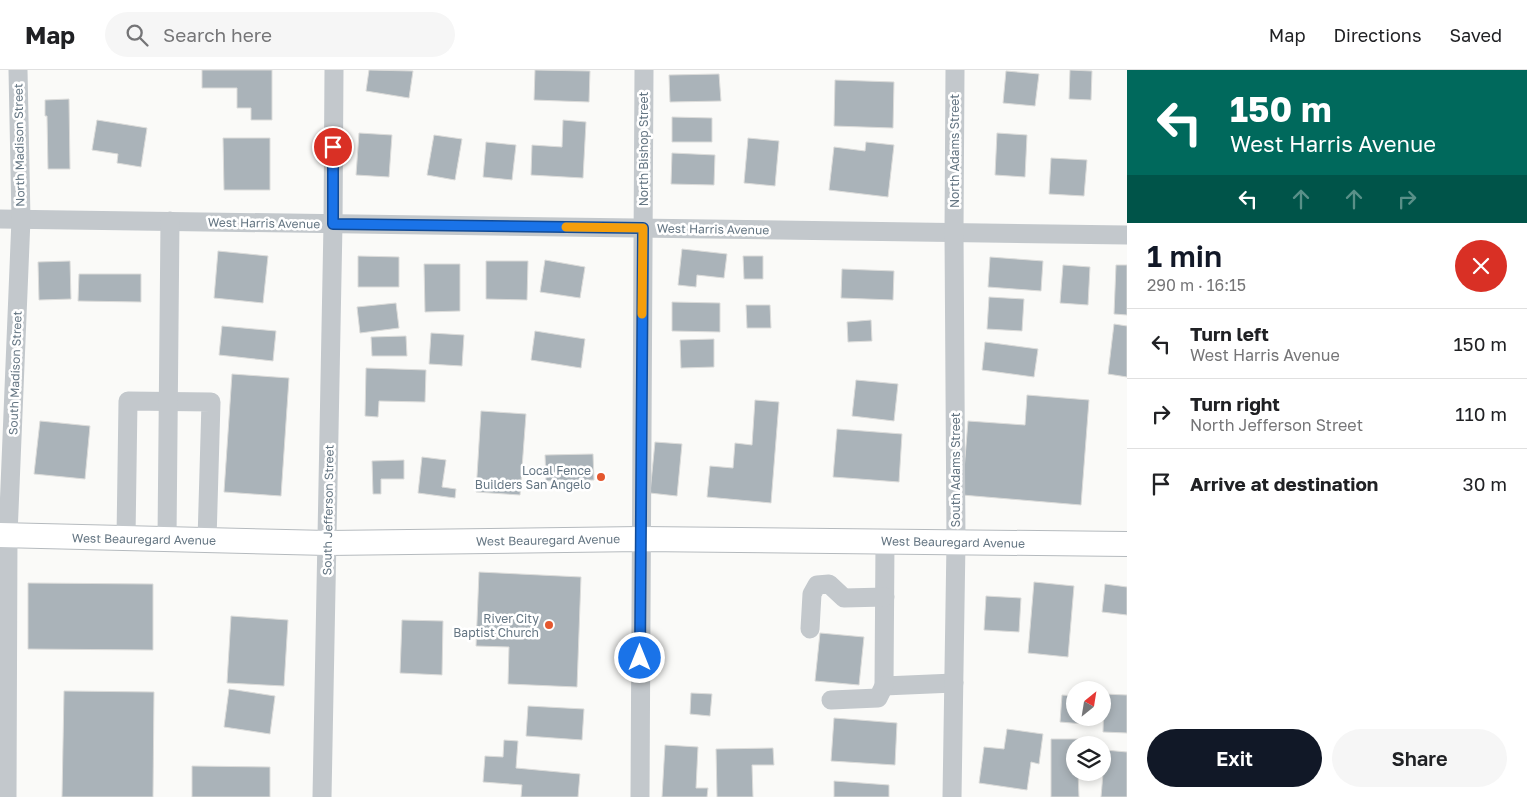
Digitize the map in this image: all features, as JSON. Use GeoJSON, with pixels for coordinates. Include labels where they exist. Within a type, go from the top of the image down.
{"type":"FeatureCollection","features":[{"type":"Feature","properties":{"kind":"main road","name":"West Beauregard Avenue"},"geometry":{"type":"LineString","coordinates":[[4,535],[328,543],[641,539],[1127,544]]}},
{"type":"Feature","properties":{"kind":"street","name":"North Madison Street"},"geometry":{"type":"LineString","coordinates":[[18,70],[21,219]]}},
{"type":"Feature","properties":{"kind":"street","name":"South Jefferson Street"},"geometry":{"type":"LineString","coordinates":[[322,797],[328,543],[334,70]]}},
{"type":"Feature","properties":{"kind":"street","name":"North Bishop Street"},"geometry":{"type":"LineString","coordinates":[[640,797],[644,70]]}},
{"type":"Feature","properties":{"kind":"street","name":"North Adams Street"},"geometry":{"type":"LineString","coordinates":[[954,70],[954,232]]}},
{"type":"Feature","properties":{"kind":"street","name":"West Harris Avenue"},"geometry":{"type":"LineString","coordinates":[[0,219],[1127,235]]}},
{"type":"Feature","properties":{"kind":"street","name":"South Madison Street"},"geometry":{"type":"LineString","coordinates":[[7,797],[4,535],[21,219]]}},
{"type":"Feature","properties":{"kind":"street"},"geometry":{"type":"LineString","coordinates":[[167,539],[170,221]]}},
{"type":"Feature","properties":{"kind":"street","name":"South Adams Street"},"geometry":{"type":"LineString","coordinates":[[952,797],[956,542],[954,232]]}},
{"type":"Feature","properties":{"kind":"street"},"geometry":{"type":"LineString","coordinates":[[126,538],[128,401],[211,402],[207,540]]}},
{"type":"Feature","properties":{"kind":"street"},"geometry":{"type":"LineString","coordinates":[[831,700],[878,698],[884,686],[886,542]]}},
{"type":"Feature","properties":{"kind":"street"},"geometry":{"type":"LineString","coordinates":[[810,629],[812,594],[817,584],[829,584],[844,598],[885,597]]}},
{"type":"Feature","properties":{"kind":"street"},"geometry":{"type":"LineString","coordinates":[[884,686],[954,683]]}},
{"type":"Feature","properties":{"kind":"building"},"geometry":{"type":"Polygon","coordinates":[[[202,70],[272,70],[272,120],[251,120],[251,108],[237,108],[237,88],[202,88],[202,70]]]}},
{"type":"Feature","properties":{"kind":"building"},"geometry":{"type":"Polygon","coordinates":[[[369,70],[413,71],[409,98],[366,91],[369,70]]]}},
{"type":"Feature","properties":{"kind":"building"},"geometry":{"type":"Polygon","coordinates":[[[535,70],[590,71],[589,102],[534,100],[535,70]]]}},
{"type":"Feature","properties":{"kind":"building"},"geometry":{"type":"Polygon","coordinates":[[[1070,70],[1092,71],[1091,100],[1069,99],[1070,70]]]}},
{"type":"Feature","properties":{"kind":"building"},"geometry":{"type":"Polygon","coordinates":[[[1006,71],[1039,74],[1035,106],[1003,103],[1006,71]]]}},
{"type":"Feature","properties":{"kind":"building"},"geometry":{"type":"Polygon","coordinates":[[[719,74],[721,101],[670,102],[669,75],[719,74]]]}},
{"type":"Feature","properties":{"kind":"building"},"geometry":{"type":"Polygon","coordinates":[[[835,80],[894,82],[893,128],[834,126],[835,80]]]}},
{"type":"Feature","properties":{"kind":"building"},"geometry":{"type":"Polygon","coordinates":[[[69,99],[70,169],[48,169],[45,100],[69,99]]]}},
{"type":"Feature","properties":{"kind":"building"},"geometry":{"type":"Polygon","coordinates":[[[672,117],[712,118],[712,142],[672,142],[672,117]]]}},
{"type":"Feature","properties":{"kind":"building"},"geometry":{"type":"Polygon","coordinates":[[[97,120],[147,128],[141,167],[117,163],[118,154],[92,150],[97,120]]]}},
{"type":"Feature","properties":{"kind":"building"},"geometry":{"type":"Polygon","coordinates":[[[563,120],[586,122],[583,178],[531,175],[532,145],[562,147],[563,120]]]}},
{"type":"Feature","properties":{"kind":"building"},"geometry":{"type":"Polygon","coordinates":[[[359,133],[392,135],[389,177],[356,175],[359,133]]]}},
{"type":"Feature","properties":{"kind":"building"},"geometry":{"type":"Polygon","coordinates":[[[997,133],[1027,135],[1025,177],[995,175],[997,133]]]}},
{"type":"Feature","properties":{"kind":"building"},"geometry":{"type":"Polygon","coordinates":[[[434,135],[462,139],[455,180],[427,175],[434,135]]]}},
{"type":"Feature","properties":{"kind":"building"},"geometry":{"type":"Polygon","coordinates":[[[223,138],[270,138],[270,190],[224,190],[223,138]]]}},
{"type":"Feature","properties":{"kind":"building"},"geometry":{"type":"Polygon","coordinates":[[[748,138],[779,141],[775,186],[744,183],[748,138]]]}},
{"type":"Feature","properties":{"kind":"building"},"geometry":{"type":"Polygon","coordinates":[[[486,142],[516,145],[512,180],[483,177],[486,142]]]}},
{"type":"Feature","properties":{"kind":"building"},"geometry":{"type":"Polygon","coordinates":[[[866,142],[894,145],[888,197],[829,190],[834,147],[865,151],[866,142]]]}},
{"type":"Feature","properties":{"kind":"building"},"geometry":{"type":"Polygon","coordinates":[[[672,153],[715,155],[714,185],[671,184],[672,153]]]}},
{"type":"Feature","properties":{"kind":"building"},"geometry":{"type":"Polygon","coordinates":[[[1051,158],[1087,160],[1084,196],[1049,194],[1051,158]]]}},
{"type":"Feature","properties":{"kind":"building"},"geometry":{"type":"Polygon","coordinates":[[[682,249],[727,254],[724,278],[697,275],[696,287],[678,285],[682,249]]]}},
{"type":"Feature","properties":{"kind":"building"},"geometry":{"type":"Polygon","coordinates":[[[218,251],[268,256],[263,303],[214,298],[218,251]]]}},
{"type":"Feature","properties":{"kind":"building"},"geometry":{"type":"Polygon","coordinates":[[[358,256],[399,257],[399,287],[358,287],[358,256]]]}},
{"type":"Feature","properties":{"kind":"building"},"geometry":{"type":"Polygon","coordinates":[[[743,256],[763,256],[763,279],[744,279],[743,256]]]}},
{"type":"Feature","properties":{"kind":"building"},"geometry":{"type":"Polygon","coordinates":[[[990,257],[1043,261],[1041,291],[988,287],[990,257]]]}},
{"type":"Feature","properties":{"kind":"building"},"geometry":{"type":"Polygon","coordinates":[[[545,260],[585,267],[580,298],[540,292],[545,260]]]}},
{"type":"Feature","properties":{"kind":"building"},"geometry":{"type":"Polygon","coordinates":[[[70,261],[71,299],[39,300],[38,262],[70,261]]]}},
{"type":"Feature","properties":{"kind":"building"},"geometry":{"type":"Polygon","coordinates":[[[486,261],[528,261],[527,300],[486,299],[486,261]]]}},
{"type":"Feature","properties":{"kind":"building"},"geometry":{"type":"Polygon","coordinates":[[[424,264],[460,264],[460,311],[425,312],[424,264]]]}},
{"type":"Feature","properties":{"kind":"building"},"geometry":{"type":"Polygon","coordinates":[[[1063,265],[1090,267],[1088,305],[1060,303],[1063,265]]]}},
{"type":"Feature","properties":{"kind":"building"},"geometry":{"type":"Polygon","coordinates":[[[1116,265],[1127,265],[1127,315],[1114,314],[1116,265]]]}},
{"type":"Feature","properties":{"kind":"building"},"geometry":{"type":"Polygon","coordinates":[[[842,269],[894,271],[893,300],[841,298],[842,269]]]}},
{"type":"Feature","properties":{"kind":"building"},"geometry":{"type":"Polygon","coordinates":[[[79,274],[141,274],[141,302],[78,301],[79,274]]]}},
{"type":"Feature","properties":{"kind":"building"},"geometry":{"type":"Polygon","coordinates":[[[989,297],[1024,299],[1022,331],[987,329],[989,297]]]}},
{"type":"Feature","properties":{"kind":"building"},"geometry":{"type":"Polygon","coordinates":[[[672,302],[720,303],[720,332],[672,331],[672,302]]]}},
{"type":"Feature","properties":{"kind":"building"},"geometry":{"type":"Polygon","coordinates":[[[396,303],[399,328],[360,333],[357,307],[396,303]]]}},
{"type":"Feature","properties":{"kind":"building"},"geometry":{"type":"Polygon","coordinates":[[[746,305],[770,305],[771,328],[747,328],[746,305]]]}},
{"type":"Feature","properties":{"kind":"building"},"geometry":{"type":"Polygon","coordinates":[[[871,320],[872,341],[848,342],[847,322],[871,320]]]}},
{"type":"Feature","properties":{"kind":"building"},"geometry":{"type":"Polygon","coordinates":[[[1114,324],[1127,326],[1127,377],[1108,374],[1114,324]]]}},
{"type":"Feature","properties":{"kind":"building"},"geometry":{"type":"Polygon","coordinates":[[[222,326],[276,331],[273,361],[219,355],[222,326]]]}},
{"type":"Feature","properties":{"kind":"building"},"geometry":{"type":"Polygon","coordinates":[[[535,331],[585,339],[581,368],[531,360],[535,331]]]}},
{"type":"Feature","properties":{"kind":"building"},"geometry":{"type":"Polygon","coordinates":[[[431,333],[464,335],[462,366],[429,364],[431,333]]]}},
{"type":"Feature","properties":{"kind":"building"},"geometry":{"type":"Polygon","coordinates":[[[406,336],[407,356],[372,356],[371,337],[406,336]]]}},
{"type":"Feature","properties":{"kind":"building"},"geometry":{"type":"Polygon","coordinates":[[[714,339],[714,367],[681,368],[680,340],[714,339]]]}},
{"type":"Feature","properties":{"kind":"building"},"geometry":{"type":"Polygon","coordinates":[[[985,342],[1038,349],[1034,377],[982,370],[985,342]]]}},
{"type":"Feature","properties":{"kind":"building"},"geometry":{"type":"Polygon","coordinates":[[[366,368],[426,370],[425,402],[379,401],[378,417],[365,416],[366,368]]]}},
{"type":"Feature","properties":{"kind":"building"},"geometry":{"type":"Polygon","coordinates":[[[232,374],[289,378],[281,496],[224,492],[232,374]]]}},
{"type":"Feature","properties":{"kind":"building"},"geometry":{"type":"Polygon","coordinates":[[[856,380],[898,384],[894,421],[852,416],[856,380]]]}},
{"type":"Feature","properties":{"kind":"building"},"geometry":{"type":"Polygon","coordinates":[[[1027,395],[1089,400],[1081,505],[962,495],[968,421],[1025,425],[1027,395]]]}},
{"type":"Feature","properties":{"kind":"building"},"geometry":{"type":"Polygon","coordinates":[[[755,400],[779,402],[771,503],[707,497],[710,466],[733,468],[735,443],[752,445],[755,400]]]}},
{"type":"Feature","properties":{"kind":"building"},"geometry":{"type":"Polygon","coordinates":[[[481,411],[526,414],[520,495],[476,492],[481,411]]]}},
{"type":"Feature","properties":{"kind":"building"},"geometry":{"type":"Polygon","coordinates":[[[40,421],[90,426],[85,479],[34,474],[40,421]]]}},
{"type":"Feature","properties":{"kind":"building"},"geometry":{"type":"Polygon","coordinates":[[[837,429],[902,434],[899,482],[833,477],[837,429]]]}},
{"type":"Feature","properties":{"kind":"building"},"geometry":{"type":"Polygon","coordinates":[[[655,442],[682,444],[677,496],[650,493],[655,442]]]}},
{"type":"Feature","properties":{"kind":"building"},"geometry":{"type":"Polygon","coordinates":[[[593,454],[594,480],[546,481],[545,455],[593,454]]]}},
{"type":"Feature","properties":{"kind":"building"},"geometry":{"type":"Polygon","coordinates":[[[422,457],[446,460],[442,487],[456,489],[455,498],[418,493],[422,457]]]}},
{"type":"Feature","properties":{"kind":"building"},"geometry":{"type":"Polygon","coordinates":[[[404,460],[404,479],[381,479],[381,494],[373,494],[372,461],[404,460]]]}},
{"type":"Feature","properties":{"kind":"building"},"geometry":{"type":"Polygon","coordinates":[[[479,572],[581,577],[577,687],[508,684],[509,647],[476,646],[479,572]]]}},
{"type":"Feature","properties":{"kind":"building"},"geometry":{"type":"Polygon","coordinates":[[[1034,582],[1074,586],[1068,657],[1028,653],[1034,582]]]}},
{"type":"Feature","properties":{"kind":"building"},"geometry":{"type":"Polygon","coordinates":[[[28,583],[153,584],[153,650],[28,649],[28,583]]]}},
{"type":"Feature","properties":{"kind":"building"},"geometry":{"type":"Polygon","coordinates":[[[1105,584],[1127,587],[1127,615],[1102,612],[1105,584]]]}},
{"type":"Feature","properties":{"kind":"building"},"geometry":{"type":"Polygon","coordinates":[[[986,596],[1021,598],[1019,632],[984,630],[986,596]]]}},
{"type":"Feature","properties":{"kind":"building"},"geometry":{"type":"Polygon","coordinates":[[[231,616],[288,620],[284,686],[227,683],[231,616]]]}},
{"type":"Feature","properties":{"kind":"building"},"geometry":{"type":"Polygon","coordinates":[[[402,620],[443,621],[442,675],[400,673],[402,620]]]}},
{"type":"Feature","properties":{"kind":"building"},"geometry":{"type":"Polygon","coordinates":[[[820,633],[864,637],[859,685],[815,681],[820,633]]]}},
{"type":"Feature","properties":{"kind":"building"},"geometry":{"type":"Polygon","coordinates":[[[229,689],[275,696],[270,734],[224,727],[229,689]]]}},
{"type":"Feature","properties":{"kind":"building"},"geometry":{"type":"Polygon","coordinates":[[[64,691],[154,692],[153,797],[62,797],[64,691]]]}},
{"type":"Feature","properties":{"kind":"building"},"geometry":{"type":"Polygon","coordinates":[[[691,693],[712,694],[710,716],[690,714],[691,693]]]}},
{"type":"Feature","properties":{"kind":"building"},"geometry":{"type":"Polygon","coordinates":[[[1111,694],[1127,695],[1127,733],[1103,732],[1103,726],[1111,726],[1111,694]]]}},
{"type":"Feature","properties":{"kind":"building"},"geometry":{"type":"Polygon","coordinates":[[[1062,695],[1066,695],[1066,722],[1060,722],[1062,695]]]}},
{"type":"Feature","properties":{"kind":"building"},"geometry":{"type":"Polygon","coordinates":[[[528,706],[584,709],[582,740],[526,736],[528,706]]]}},
{"type":"Feature","properties":{"kind":"building"},"geometry":{"type":"Polygon","coordinates":[[[834,718],[897,723],[895,765],[831,761],[834,718]]]}},
{"type":"Feature","properties":{"kind":"building"},"geometry":{"type":"Polygon","coordinates":[[[1007,729],[1043,734],[1039,764],[1031,762],[1027,790],[979,783],[984,747],[1004,749],[1007,729]]]}},
{"type":"Feature","properties":{"kind":"building"},"geometry":{"type":"Polygon","coordinates":[[[1051,739],[1066,739],[1066,781],[1078,781],[1079,797],[1051,797],[1051,739]]]}},
{"type":"Feature","properties":{"kind":"building"},"geometry":{"type":"Polygon","coordinates":[[[504,740],[518,741],[516,768],[580,774],[578,797],[521,797],[522,785],[483,782],[485,756],[503,757],[504,740]]]}},
{"type":"Feature","properties":{"kind":"building"},"geometry":{"type":"Polygon","coordinates":[[[665,745],[698,747],[696,788],[708,788],[707,797],[662,797],[665,745]]]}},
{"type":"Feature","properties":{"kind":"building"},"geometry":{"type":"Polygon","coordinates":[[[773,748],[774,765],[752,765],[753,797],[717,797],[716,749],[773,748]]]}},
{"type":"Feature","properties":{"kind":"building"},"geometry":{"type":"Polygon","coordinates":[[[1111,751],[1127,752],[1127,797],[1101,797],[1102,781],[1111,781],[1111,751]]]}},
{"type":"Feature","properties":{"kind":"building"},"geometry":{"type":"Polygon","coordinates":[[[192,766],[270,767],[270,797],[192,797],[192,766]]]}},
{"type":"Feature","properties":{"kind":"building"},"geometry":{"type":"Polygon","coordinates":[[[834,781],[889,785],[889,797],[834,797],[834,781]]]}},
{"type":"Feature","properties":{"kind":"slow traffic"},"geometry":{"type":"LineString","coordinates":[[566,227],[643,228],[642,314]]}},
{"type":"Feature","properties":{"kind":"place","name":"Local Fence Builders San Angelo"},"geometry":{"type":"Point","coordinates":[601,477]}},
{"type":"Feature","properties":{"kind":"place","name":"River City Baptist Church"},"geometry":{"type":"Point","coordinates":[549,625]}},
{"type":"Feature","properties":{"kind":"route"},"geometry":{"type":"LineString","coordinates":[[333,147],[333,224],[643,228],[640,658]]}}]}
